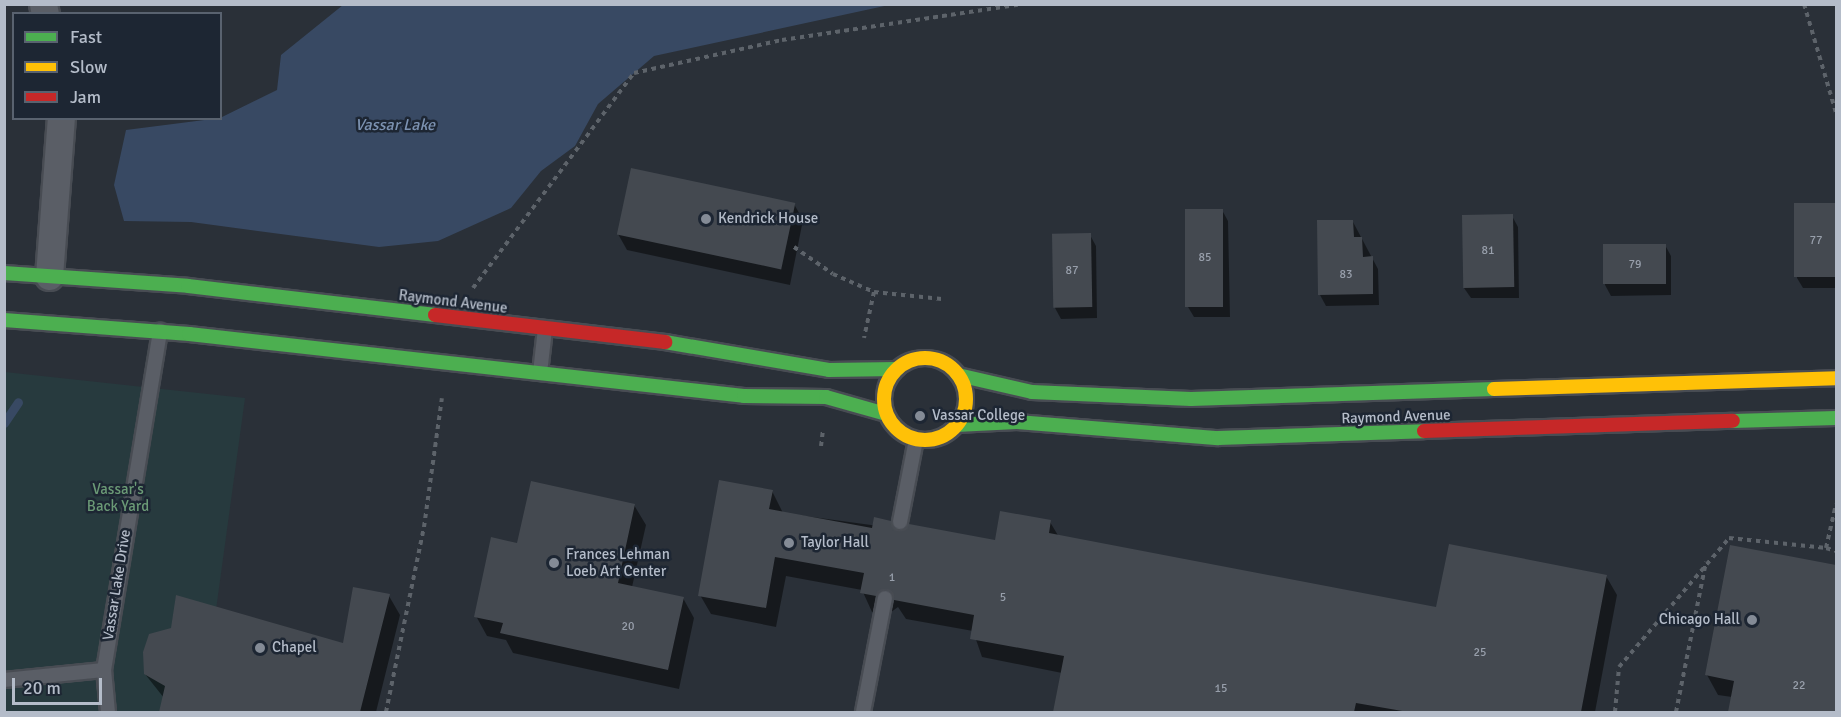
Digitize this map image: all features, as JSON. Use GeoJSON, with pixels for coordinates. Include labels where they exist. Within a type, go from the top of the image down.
{"type":"FeatureCollection","features":[{"type":"Feature","properties":{"kind":"main road","name":"Raymond Avenue"},"geometry":{"type":"LineString","coordinates":[[4,273],[188,286],[544,329],[829,370],[897,369],[934,359],[958,375],[1032,392],[1191,399],[1836,378]]}},
{"type":"Feature","properties":{"kind":"main road"},"geometry":{"type":"LineString","coordinates":[[4,320],[160,331],[744,396],[826,397],[886,414]]}},
{"type":"Feature","properties":{"kind":"main road"},"geometry":{"type":"LineString","coordinates":[[897,369],[885,389],[886,414],[893,426],[916,440]]}},
{"type":"Feature","properties":{"kind":"main road"},"geometry":{"type":"LineString","coordinates":[[956,425],[965,406],[958,375]]}},
{"type":"Feature","properties":{"kind":"main road","name":"Raymond Avenue"},"geometry":{"type":"LineString","coordinates":[[916,440],[938,438],[956,425],[1017,422],[1218,438],[1836,418]]}},
{"type":"Feature","properties":{"kind":"street"},"geometry":{"type":"LineString","coordinates":[[49,276],[61,120]]}},
{"type":"Feature","properties":{"kind":"lane"},"geometry":{"type":"LineString","coordinates":[[540,373],[544,329]]}},
{"type":"Feature","properties":{"kind":"lane","name":"Vassar Lake Drive"},"geometry":{"type":"LineString","coordinates":[[108,712],[104,670],[160,331]]}},
{"type":"Feature","properties":{"kind":"lane"},"geometry":{"type":"LineString","coordinates":[[900,522],[916,440]]}},
{"type":"Feature","properties":{"kind":"lane"},"geometry":{"type":"LineString","coordinates":[[863,712],[885,598]]}},
{"type":"Feature","properties":{"kind":"lane"},"geometry":{"type":"LineString","coordinates":[[4,680],[104,670]]}},
{"type":"Feature","properties":{"kind":"path"},"geometry":{"type":"LineString","coordinates":[[466,297],[634,73],[782,40],[1022,4]]}},
{"type":"Feature","properties":{"kind":"path"},"geometry":{"type":"LineString","coordinates":[[1804,4],[1836,113]]}},
{"type":"Feature","properties":{"kind":"path"},"geometry":{"type":"LineString","coordinates":[[794,247],[833,274],[874,292],[942,299]]}},
{"type":"Feature","properties":{"kind":"path"},"geometry":{"type":"LineString","coordinates":[[862,347],[874,292]]}},
{"type":"Feature","properties":{"kind":"path"},"geometry":{"type":"LineString","coordinates":[[386,712],[424,527],[442,398]]}},
{"type":"Feature","properties":{"kind":"path"},"geometry":{"type":"LineString","coordinates":[[1826,548],[1836,504]]}},
{"type":"Feature","properties":{"kind":"path"},"geometry":{"type":"LineString","coordinates":[[1615,712],[1619,667],[1706,561],[1729,538],[1836,550]]}},
{"type":"Feature","properties":{"kind":"path"},"geometry":{"type":"LineString","coordinates":[[1676,712],[1706,561]]}},
{"type":"Feature","properties":{"kind":"green space","name":"Vassar's Back Yard"},"geometry":{"type":"Polygon","coordinates":[[[5,372],[245,398],[202,712],[5,712],[5,372]]]}},
{"type":"Feature","properties":{"kind":"water","name":"Vassar Lake"},"geometry":{"type":"Polygon","coordinates":[[[343,4],[889,5],[654,56],[598,104],[575,146],[541,171],[511,208],[438,241],[379,247],[191,222],[124,221],[114,185],[126,130],[204,120],[222,120],[222,117],[277,90],[281,55],[343,4]]]}},
{"type":"Feature","properties":{"kind":"building","name":"Kendrick House"},"geometry":{"type":"Polygon","coordinates":[[[631,168],[795,203],[781,269],[617,235],[631,168]]]}},
{"type":"Feature","properties":{"kind":"building"},"geometry":{"type":"Polygon","coordinates":[[[1794,203],[1836,203],[1836,277],[1794,277],[1794,203]]]}},
{"type":"Feature","properties":{"kind":"building"},"geometry":{"type":"Polygon","coordinates":[[[1185,209],[1223,209],[1223,307],[1185,307],[1185,209]]]}},
{"type":"Feature","properties":{"kind":"building"},"geometry":{"type":"Polygon","coordinates":[[[1513,214],[1514,287],[1463,288],[1462,215],[1513,214]]]}},
{"type":"Feature","properties":{"kind":"building"},"geometry":{"type":"Polygon","coordinates":[[[1317,220],[1353,220],[1354,237],[1362,237],[1363,257],[1373,256],[1373,294],[1318,295],[1317,220]]]}},
{"type":"Feature","properties":{"kind":"building"},"geometry":{"type":"Polygon","coordinates":[[[1091,233],[1092,307],[1053,308],[1052,234],[1091,233]]]}},
{"type":"Feature","properties":{"kind":"building"},"geometry":{"type":"Polygon","coordinates":[[[1603,244],[1666,244],[1666,284],[1603,284],[1603,244]]]}},
{"type":"Feature","properties":{"kind":"building"},"geometry":{"type":"Polygon","coordinates":[[[719,480],[773,490],[769,509],[872,528],[874,517],[891,521],[899,531],[909,524],[995,540],[1000,511],[1051,520],[1049,533],[1436,607],[1449,544],[1607,575],[1581,712],[1408,712],[1356,703],[1354,712],[1053,712],[1064,656],[970,639],[974,615],[894,600],[886,589],[876,596],[860,593],[864,573],[775,557],[766,608],[698,596],[719,480]]]}},
{"type":"Feature","properties":{"kind":"building","name":"Frances Lehman Loeb Art Center"},"geometry":{"type":"Polygon","coordinates":[[[531,481],[635,504],[618,583],[684,597],[668,670],[500,633],[503,623],[474,617],[491,537],[517,543],[531,481]]]}},
{"type":"Feature","properties":{"kind":"building","name":"Chicago Hall"},"geometry":{"type":"Polygon","coordinates":[[[1730,545],[1836,565],[1836,712],[1728,712],[1734,681],[1705,675],[1730,545]]]}},
{"type":"Feature","properties":{"kind":"building","name":"Chapel"},"geometry":{"type":"Polygon","coordinates":[[[353,587],[390,594],[360,712],[159,712],[165,686],[144,674],[143,652],[149,634],[171,628],[176,595],[343,643],[353,587]]]}},
{"type":"Feature","properties":{"kind":"waterway"},"geometry":{"type":"LineString","coordinates":[[4,423],[18,402]]}},
{"type":"Feature","properties":{"kind":"traffic: fast"},"geometry":{"type":"LineString","coordinates":[[4,273],[188,286],[435,315]]}},
{"type":"Feature","properties":{"kind":"traffic: fast"},"geometry":{"type":"LineString","coordinates":[[4,320],[189,334],[744,396],[826,397],[886,414]]}},
{"type":"Feature","properties":{"kind":"traffic: fast"},"geometry":{"type":"LineString","coordinates":[[665,342],[829,370],[897,369]]}},
{"type":"Feature","properties":{"kind":"traffic: fast"},"geometry":{"type":"LineString","coordinates":[[958,375],[1032,392],[1191,399],[1494,389]]}},
{"type":"Feature","properties":{"kind":"traffic: fast"},"geometry":{"type":"LineString","coordinates":[[1733,421],[1836,418]]}},
{"type":"Feature","properties":{"kind":"traffic: fast"},"geometry":{"type":"LineString","coordinates":[[956,425],[1017,422],[1218,438],[1424,431]]}},
{"type":"Feature","properties":{"kind":"traffic: slow"},"geometry":{"type":"LineString","coordinates":[[925,358],[941,361],[954,370],[963,383],[966,399],[963,415],[954,428],[941,437],[925,440],[909,437],[896,428],[887,415],[884,399],[887,383],[896,370],[909,361],[925,358]]}},
{"type":"Feature","properties":{"kind":"traffic: slow"},"geometry":{"type":"LineString","coordinates":[[1494,389],[1836,378]]}},
{"type":"Feature","properties":{"kind":"traffic: jam"},"geometry":{"type":"LineString","coordinates":[[435,315],[665,342]]}},
{"type":"Feature","properties":{"kind":"traffic: jam"},"geometry":{"type":"LineString","coordinates":[[1424,431],[1733,421]]}},
{"type":"Feature","properties":{"kind":"place","name":"Kendrick House"},"geometry":{"type":"Point","coordinates":[706,219]}},
{"type":"Feature","properties":{"kind":"place","name":"Vassar College"},"geometry":{"type":"Point","coordinates":[920,416]}},
{"type":"Feature","properties":{"kind":"place","name":"Taylor Hall"},"geometry":{"type":"Point","coordinates":[789,543]}},
{"type":"Feature","properties":{"kind":"place","name":"Frances Lehman Loeb Art Center"},"geometry":{"type":"Point","coordinates":[554,563]}},
{"type":"Feature","properties":{"kind":"place","name":"Chicago Hall"},"geometry":{"type":"Point","coordinates":[1752,620]}},
{"type":"Feature","properties":{"kind":"place","name":"Chapel"},"geometry":{"type":"Point","coordinates":[260,648]}}]}
